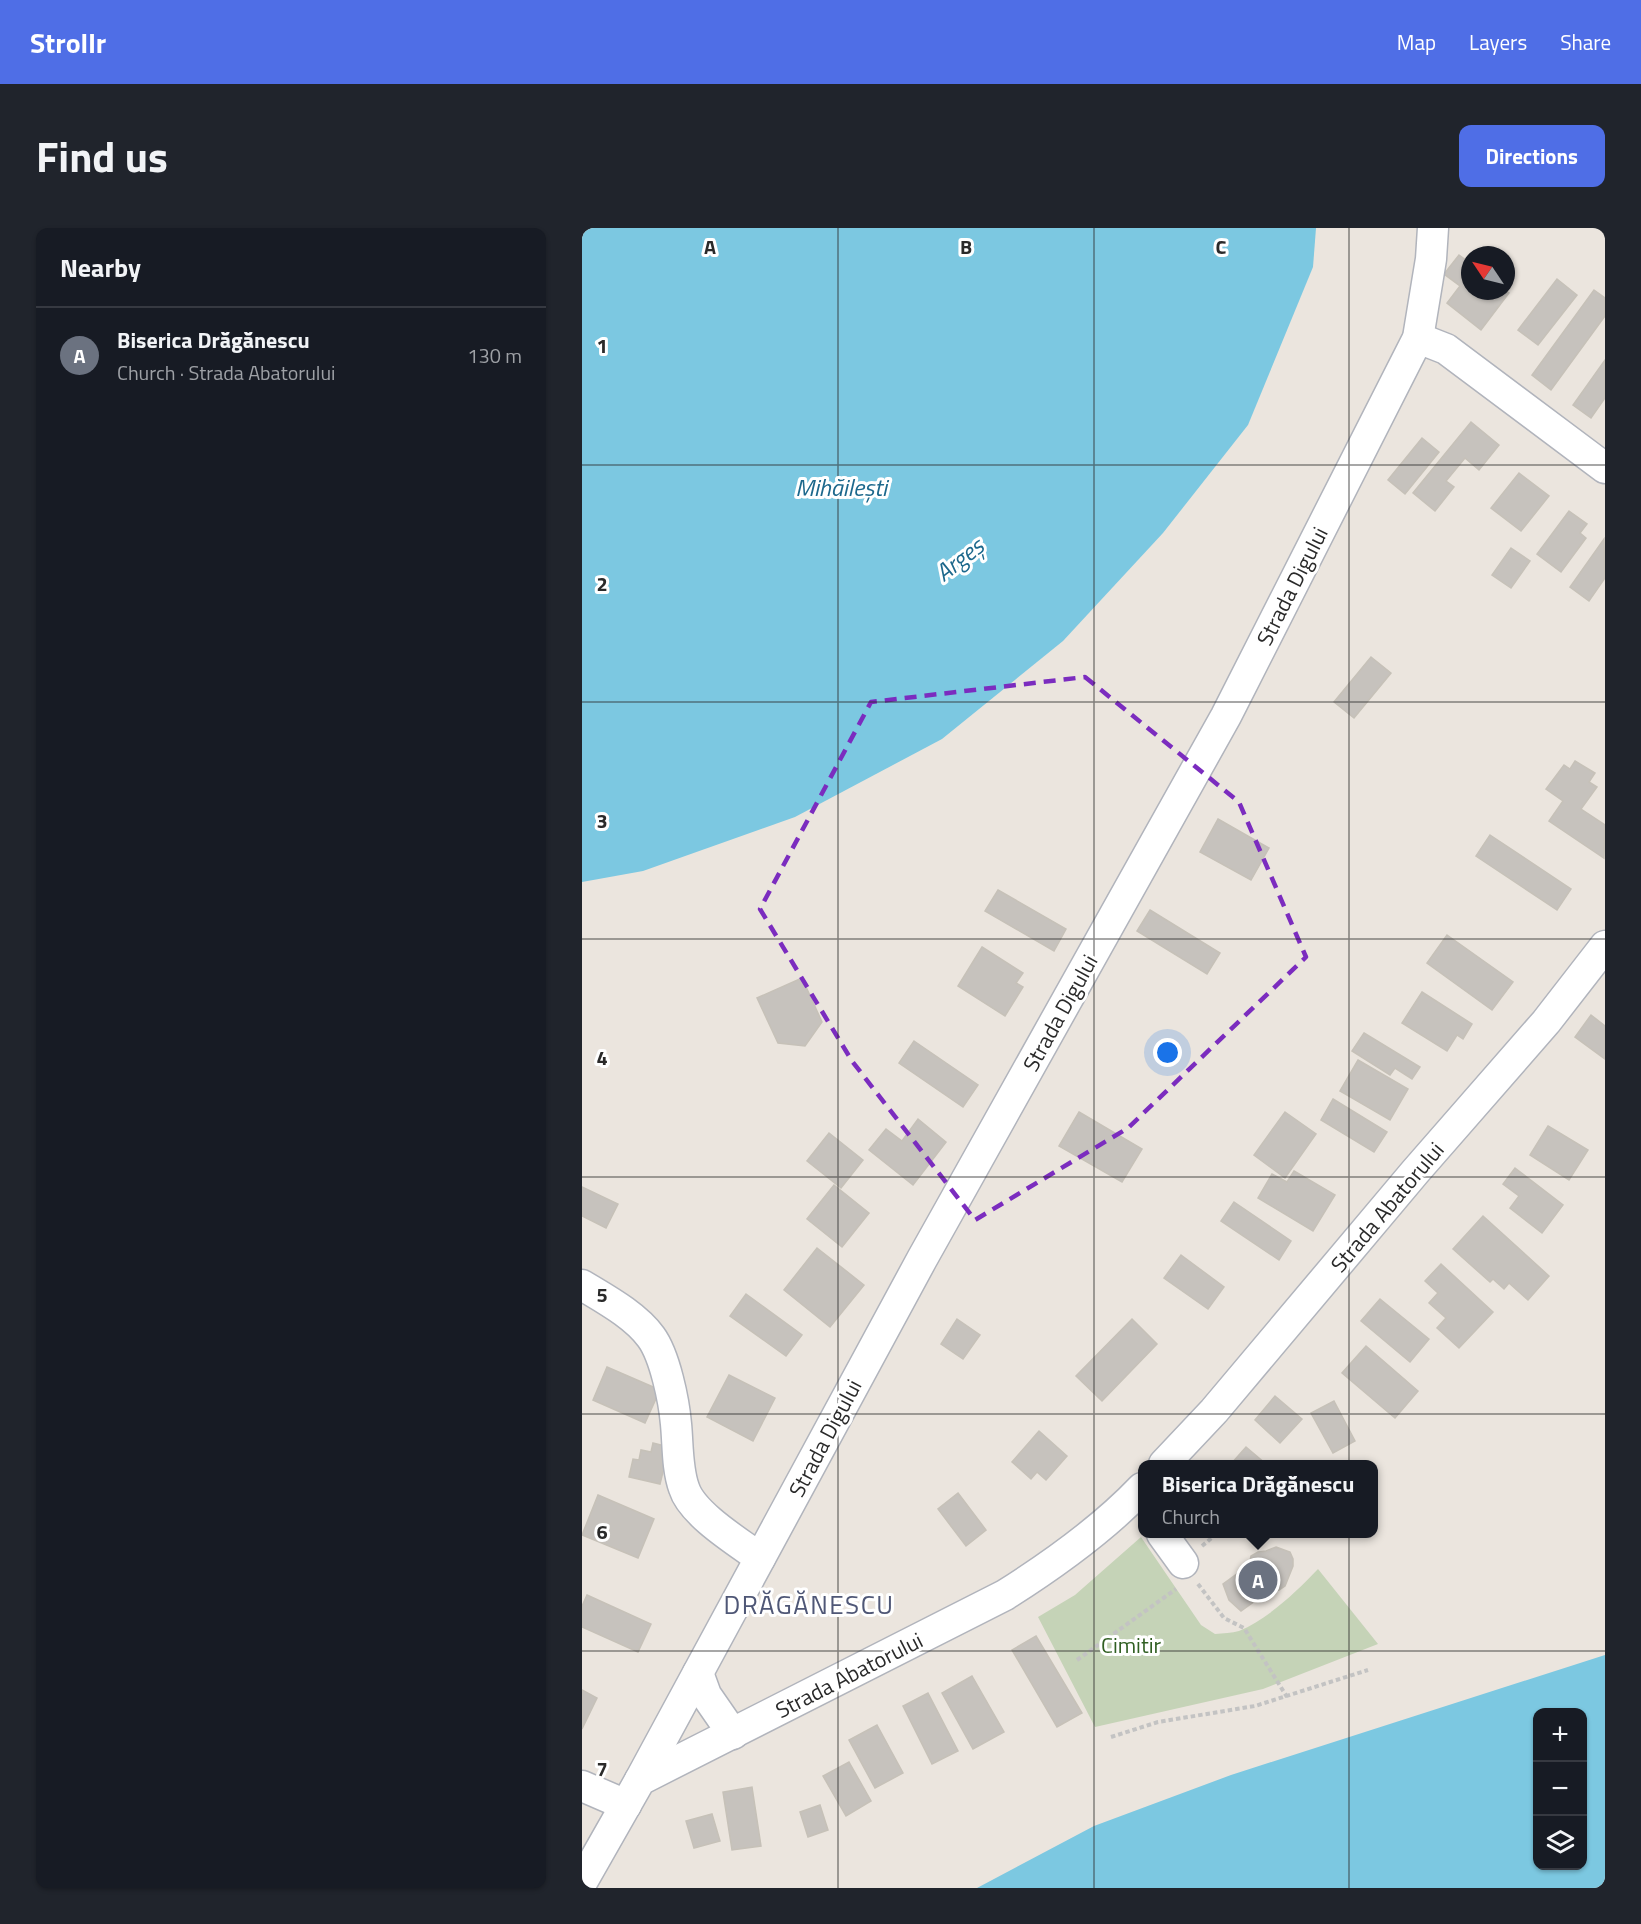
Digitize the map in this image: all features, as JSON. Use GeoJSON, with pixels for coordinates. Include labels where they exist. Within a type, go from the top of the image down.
{"type":"FeatureCollection","features":[{"type":"Feature","properties":{"kind":"street","name":"Strada Digului"},"geometry":{"type":"LineString","coordinates":[[633,1792],[922,1259],[1226,717],[1418,338],[1431,259],[1433,228]]}},
{"type":"Feature","properties":{"kind":"street"},"geometry":{"type":"LineString","coordinates":[[1418,338],[1446,349],[1605,468]]}},
{"type":"Feature","properties":{"kind":"street","name":"Strada Abatorului"},"geometry":{"type":"LineString","coordinates":[[1168,1460],[1214,1411],[1415,1172],[1546,1022],[1605,946]]}},
{"type":"Feature","properties":{"kind":"street"},"geometry":{"type":"LineString","coordinates":[[582,1285],[632,1318],[652,1338],[663,1363],[674,1402],[684,1489],[699,1510],[713,1524],[760,1558]]}},
{"type":"Feature","properties":{"kind":"street","name":"Strada Abatorului"},"geometry":{"type":"LineString","coordinates":[[633,1792],[732,1734],[1005,1595],[1055,1563],[1138,1499]]}},
{"type":"Feature","properties":{"kind":"street"},"geometry":{"type":"LineString","coordinates":[[1165,1538],[1187,1569]]}},
{"type":"Feature","properties":{"kind":"street"},"geometry":{"type":"LineString","coordinates":[[698,1674],[706,1695],[732,1734]]}},
{"type":"Feature","properties":{"kind":"street"},"geometry":{"type":"LineString","coordinates":[[582,1786],[633,1792],[582,1882]]}},
{"type":"Feature","properties":{"kind":"path"},"geometry":{"type":"LineString","coordinates":[[1077,1660],[1187,1569],[1224,1618],[1244,1628],[1287,1697]]}},
{"type":"Feature","properties":{"kind":"path"},"geometry":{"type":"LineString","coordinates":[[1111,1737],[1158,1722],[1255,1706],[1368,1670]]}},
{"type":"Feature","properties":{"kind":"highlighted area"},"geometry":{"type":"Polygon","coordinates":[[[1085,677],[1239,802],[1306,957],[1128,1128],[975,1220],[852,1061],[760,909],[871,702],[1085,677]]]}},
{"type":"Feature","properties":{"kind":"green space","name":"Cimitir"},"geometry":{"type":"Polygon","coordinates":[[[1142,1538],[1201,1625],[1215,1634],[1239,1631],[1250,1626],[1291,1596],[1318,1569],[1378,1644],[1263,1689],[1095,1727],[1038,1617],[1075,1595],[1142,1538]]]}},
{"type":"Feature","properties":{"kind":"water","name":"Mihăilești"},"geometry":{"type":"Polygon","coordinates":[[[582,228],[1316,228],[1313,267],[1248,425],[1163,533],[1063,641],[942,739],[795,817],[643,871],[582,882],[582,228]]]}},
{"type":"Feature","properties":{"kind":"water"},"geometry":{"type":"Polygon","coordinates":[[[1605,1655],[1605,1888],[977,1888],[1094,1826],[1231,1775],[1605,1655]]]}},
{"type":"Feature","properties":{"kind":"building"},"geometry":{"type":"Polygon","coordinates":[[[1459,255],[1461,256],[1461,300],[1504,300],[1481,330],[1447,303],[1460,286],[1444,274],[1459,255]]]}},
{"type":"Feature","properties":{"kind":"building"},"geometry":{"type":"Polygon","coordinates":[[[1557,279],[1577,295],[1538,345],[1518,330],[1557,279]]]}},
{"type":"Feature","properties":{"kind":"building"},"geometry":{"type":"Polygon","coordinates":[[[1594,290],[1605,298],[1605,316],[1551,390],[1532,375],[1594,290]]]}},
{"type":"Feature","properties":{"kind":"building"},"geometry":{"type":"Polygon","coordinates":[[[1605,360],[1605,398],[1591,418],[1573,405],[1605,360]]]}},
{"type":"Feature","properties":{"kind":"building"},"geometry":{"type":"Polygon","coordinates":[[[1471,422],[1499,445],[1479,470],[1465,458],[1446,481],[1454,487],[1435,511],[1413,493],[1471,422]]]}},
{"type":"Feature","properties":{"kind":"building"},"geometry":{"type":"Polygon","coordinates":[[[1422,438],[1439,452],[1405,494],[1388,480],[1422,438]]]}},
{"type":"Feature","properties":{"kind":"building"},"geometry":{"type":"Polygon","coordinates":[[[1519,473],[1549,496],[1521,531],[1491,508],[1519,473]]]}},
{"type":"Feature","properties":{"kind":"building"},"geometry":{"type":"Polygon","coordinates":[[[1569,511],[1587,524],[1580,533],[1586,538],[1561,572],[1537,554],[1569,511]]]}},
{"type":"Feature","properties":{"kind":"building"},"geometry":{"type":"Polygon","coordinates":[[[1604,539],[1605,578],[1589,601],[1570,587],[1604,539]]]}},
{"type":"Feature","properties":{"kind":"building"},"geometry":{"type":"Polygon","coordinates":[[[1511,548],[1530,561],[1511,588],[1492,575],[1511,548]]]}},
{"type":"Feature","properties":{"kind":"building"},"geometry":{"type":"Polygon","coordinates":[[[1371,657],[1391,673],[1354,718],[1334,702],[1371,657]]]}},
{"type":"Feature","properties":{"kind":"building"},"geometry":{"type":"Polygon","coordinates":[[[1575,761],[1595,773],[1589,782],[1597,787],[1581,809],[1605,825],[1604,858],[1549,821],[1563,801],[1546,789],[1564,765],[1570,769],[1575,761]]]}},
{"type":"Feature","properties":{"kind":"building"},"geometry":{"type":"Polygon","coordinates":[[[1218,819],[1269,848],[1251,880],[1200,852],[1218,819]]]}},
{"type":"Feature","properties":{"kind":"building"},"geometry":{"type":"Polygon","coordinates":[[[1490,835],[1571,889],[1557,910],[1476,856],[1490,835]]]}},
{"type":"Feature","properties":{"kind":"building"},"geometry":{"type":"Polygon","coordinates":[[[998,890],[1066,929],[1054,951],[985,911],[998,890]]]}},
{"type":"Feature","properties":{"kind":"building"},"geometry":{"type":"Polygon","coordinates":[[[1150,910],[1220,953],[1207,974],[1137,931],[1150,910]]]}},
{"type":"Feature","properties":{"kind":"building"},"geometry":{"type":"Polygon","coordinates":[[[1447,935],[1513,982],[1492,1010],[1427,963],[1447,935]]]}},
{"type":"Feature","properties":{"kind":"building"},"geometry":{"type":"Polygon","coordinates":[[[982,947],[1023,973],[1016,983],[1023,987],[1005,1016],[958,986],[982,947]]]}},
{"type":"Feature","properties":{"kind":"building"},"geometry":{"type":"Polygon","coordinates":[[[802,978],[822,1022],[805,1046],[778,1043],[757,998],[802,978]]]}},
{"type":"Feature","properties":{"kind":"building"},"geometry":{"type":"Polygon","coordinates":[[[1422,992],[1472,1024],[1463,1039],[1457,1035],[1447,1051],[1402,1023],[1422,992]]]}},
{"type":"Feature","properties":{"kind":"building"},"geometry":{"type":"Polygon","coordinates":[[[1591,1015],[1605,1026],[1605,1059],[1575,1037],[1591,1015]]]}},
{"type":"Feature","properties":{"kind":"building"},"geometry":{"type":"Polygon","coordinates":[[[1364,1033],[1420,1067],[1412,1079],[1395,1068],[1390,1075],[1352,1051],[1364,1033]]]}},
{"type":"Feature","properties":{"kind":"building"},"geometry":{"type":"Polygon","coordinates":[[[914,1041],[978,1085],[963,1107],[899,1063],[914,1041]]]}},
{"type":"Feature","properties":{"kind":"building"},"geometry":{"type":"Polygon","coordinates":[[[1358,1060],[1408,1089],[1390,1120],[1340,1091],[1358,1060]]]}},
{"type":"Feature","properties":{"kind":"building"},"geometry":{"type":"Polygon","coordinates":[[[1333,1099],[1387,1132],[1374,1152],[1321,1120],[1333,1099]]]}},
{"type":"Feature","properties":{"kind":"building"},"geometry":{"type":"Polygon","coordinates":[[[1079,1112],[1142,1149],[1122,1182],[1059,1146],[1079,1112]]]}},
{"type":"Feature","properties":{"kind":"building"},"geometry":{"type":"Polygon","coordinates":[[[1285,1112],[1316,1134],[1285,1178],[1254,1155],[1285,1112]]]}},
{"type":"Feature","properties":{"kind":"building"},"geometry":{"type":"Polygon","coordinates":[[[918,1119],[946,1142],[913,1185],[869,1150],[886,1129],[902,1141],[918,1119]]]}},
{"type":"Feature","properties":{"kind":"building"},"geometry":{"type":"Polygon","coordinates":[[[1548,1126],[1588,1150],[1569,1180],[1530,1155],[1548,1126]]]}},
{"type":"Feature","properties":{"kind":"building"},"geometry":{"type":"Polygon","coordinates":[[[829,1133],[863,1160],[841,1188],[807,1161],[829,1133]]]}},
{"type":"Feature","properties":{"kind":"building"},"geometry":{"type":"Polygon","coordinates":[[[1515,1168],[1563,1205],[1542,1233],[1510,1208],[1519,1196],[1503,1184],[1515,1168]]]}},
{"type":"Feature","properties":{"kind":"building"},"geometry":{"type":"Polygon","coordinates":[[[1294,1171],[1335,1195],[1313,1231],[1258,1198],[1272,1174],[1287,1182],[1294,1171]]]}},
{"type":"Feature","properties":{"kind":"building"},"geometry":{"type":"Polygon","coordinates":[[[834,1185],[869,1213],[842,1247],[807,1219],[834,1185]]]}},
{"type":"Feature","properties":{"kind":"building"},"geometry":{"type":"Polygon","coordinates":[[[582,1187],[618,1204],[606,1228],[582,1216],[582,1187]]]}},
{"type":"Feature","properties":{"kind":"building"},"geometry":{"type":"Polygon","coordinates":[[[1234,1202],[1291,1241],[1279,1260],[1221,1221],[1234,1202]]]}},
{"type":"Feature","properties":{"kind":"building"},"geometry":{"type":"Polygon","coordinates":[[[1483,1216],[1549,1276],[1528,1300],[1509,1283],[1504,1289],[1493,1279],[1490,1282],[1453,1249],[1483,1216]]]}},
{"type":"Feature","properties":{"kind":"building"},"geometry":{"type":"Polygon","coordinates":[[[817,1248],[864,1285],[830,1327],[784,1290],[817,1248]]]}},
{"type":"Feature","properties":{"kind":"building"},"geometry":{"type":"Polygon","coordinates":[[[1181,1255],[1224,1287],[1208,1309],[1164,1278],[1181,1255]]]}},
{"type":"Feature","properties":{"kind":"building"},"geometry":{"type":"Polygon","coordinates":[[[1441,1264],[1493,1312],[1459,1348],[1437,1328],[1446,1318],[1429,1303],[1438,1293],[1425,1281],[1441,1264]]]}},
{"type":"Feature","properties":{"kind":"building"},"geometry":{"type":"Polygon","coordinates":[[[746,1294],[802,1335],[786,1356],[730,1316],[746,1294]]]}},
{"type":"Feature","properties":{"kind":"building"},"geometry":{"type":"Polygon","coordinates":[[[1380,1299],[1429,1339],[1410,1362],[1361,1321],[1380,1299]]]}},
{"type":"Feature","properties":{"kind":"building"},"geometry":{"type":"Polygon","coordinates":[[[957,1319],[980,1335],[963,1359],[941,1344],[957,1319]]]}},
{"type":"Feature","properties":{"kind":"building"},"geometry":{"type":"Polygon","coordinates":[[[1132,1319],[1157,1344],[1102,1401],[1076,1376],[1132,1319]]]}},
{"type":"Feature","properties":{"kind":"building"},"geometry":{"type":"Polygon","coordinates":[[[1366,1346],[1418,1391],[1395,1418],[1342,1373],[1366,1346]]]}},
{"type":"Feature","properties":{"kind":"building"},"geometry":{"type":"Polygon","coordinates":[[[607,1367],[660,1390],[645,1423],[593,1400],[607,1367]]]}},
{"type":"Feature","properties":{"kind":"building"},"geometry":{"type":"Polygon","coordinates":[[[729,1375],[775,1398],[753,1441],[707,1417],[729,1375]]]}},
{"type":"Feature","properties":{"kind":"building"},"geometry":{"type":"Polygon","coordinates":[[[1275,1396],[1302,1419],[1280,1443],[1255,1420],[1275,1396]]]}},
{"type":"Feature","properties":{"kind":"building"},"geometry":{"type":"Polygon","coordinates":[[[1334,1401],[1355,1441],[1333,1453],[1311,1413],[1334,1401]]]}},
{"type":"Feature","properties":{"kind":"building"},"geometry":{"type":"Polygon","coordinates":[[[1039,1431],[1067,1456],[1046,1480],[1037,1472],[1031,1479],[1012,1462],[1039,1431]]]}},
{"type":"Feature","properties":{"kind":"building"},"geometry":{"type":"Polygon","coordinates":[[[653,1443],[669,1447],[660,1484],[629,1477],[633,1459],[639,1460],[641,1450],[651,1452],[653,1443]]]}},
{"type":"Feature","properties":{"kind":"building"},"geometry":{"type":"Polygon","coordinates":[[[1246,1447],[1261,1460],[1235,1460],[1246,1447]]]}},
{"type":"Feature","properties":{"kind":"building"},"geometry":{"type":"Polygon","coordinates":[[[958,1493],[986,1530],[966,1546],[938,1509],[958,1493]]]}},
{"type":"Feature","properties":{"kind":"building"},"geometry":{"type":"Polygon","coordinates":[[[598,1495],[654,1519],[638,1558],[582,1535],[598,1495]]]}},
{"type":"Feature","properties":{"kind":"building"},"geometry":{"type":"Polygon","coordinates":[[[1276,1547],[1290,1552],[1293,1559],[1293,1566],[1285,1586],[1279,1590],[1269,1591],[1241,1611],[1229,1600],[1223,1584],[1249,1565],[1251,1556],[1276,1547]]]}},
{"type":"Feature","properties":{"kind":"building"},"geometry":{"type":"Polygon","coordinates":[[[587,1595],[651,1624],[638,1652],[582,1627],[582,1606],[587,1595]]]}},
{"type":"Feature","properties":{"kind":"building"},"geometry":{"type":"Polygon","coordinates":[[[1036,1636],[1082,1713],[1057,1727],[1012,1650],[1036,1636]]]}},
{"type":"Feature","properties":{"kind":"building"},"geometry":{"type":"Polygon","coordinates":[[[972,1676],[1004,1732],[973,1749],[942,1693],[972,1676]]]}},
{"type":"Feature","properties":{"kind":"building"},"geometry":{"type":"Polygon","coordinates":[[[582,1690],[597,1698],[582,1729],[582,1690]]]}},
{"type":"Feature","properties":{"kind":"building"},"geometry":{"type":"Polygon","coordinates":[[[928,1693],[958,1751],[932,1764],[903,1706],[928,1693]]]}},
{"type":"Feature","properties":{"kind":"building"},"geometry":{"type":"Polygon","coordinates":[[[877,1725],[903,1773],[875,1788],[849,1740],[877,1725]]]}},
{"type":"Feature","properties":{"kind":"building"},"geometry":{"type":"Polygon","coordinates":[[[849,1762],[871,1801],[846,1816],[823,1776],[849,1762]]]}},
{"type":"Feature","properties":{"kind":"building"},"geometry":{"type":"Polygon","coordinates":[[[752,1787],[761,1846],[732,1850],[723,1792],[752,1787]]]}},
{"type":"Feature","properties":{"kind":"building"},"geometry":{"type":"Polygon","coordinates":[[[820,1805],[828,1830],[808,1837],[800,1812],[820,1805]]]}},
{"type":"Feature","properties":{"kind":"building"},"geometry":{"type":"Polygon","coordinates":[[[712,1814],[720,1841],[694,1848],[686,1821],[712,1814]]]}},
{"type":"Feature","properties":{"kind":"place","name":"Biserica Drăgănescu"},"geometry":{"type":"Point","coordinates":[1258,1580]}},
{"type":"Feature","properties":{"kind":"district","name":"DRĂGĂNESCU"},"geometry":{"type":"Point","coordinates":[809,1604]}},
{"type":"Feature","properties":{"kind":"water label","name":"Argeș"},"geometry":{"type":"Point","coordinates":[959,559]}}]}
